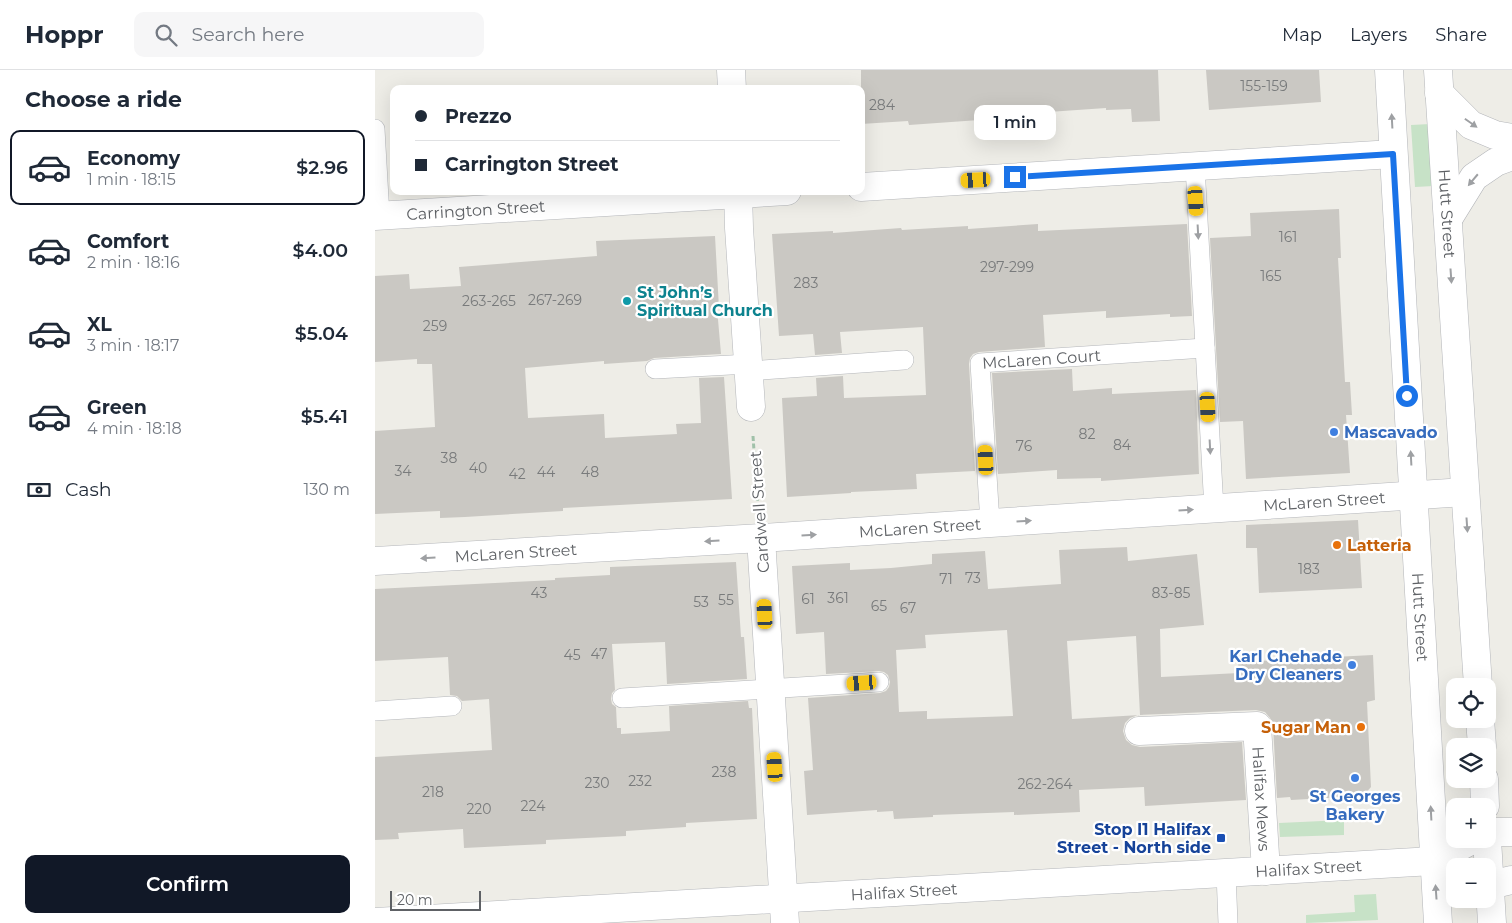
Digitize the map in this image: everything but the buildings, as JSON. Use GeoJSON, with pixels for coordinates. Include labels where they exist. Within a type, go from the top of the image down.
{"type":"FeatureCollection","features":[{"type":"Feature","properties":{"kind":"street"},"geometry":{"type":"LineString","coordinates":[[731,70],[732,85]]}},
{"type":"Feature","properties":{"kind":"street","name":"Hutt Street"},"geometry":{"type":"LineString","coordinates":[[1389,70],[1413,495],[1444,866],[1438,923]]}},
{"type":"Feature","properties":{"kind":"street"},"geometry":{"type":"LineString","coordinates":[[1439,81],[1471,125],[1495,135],[1512,138]]}},
{"type":"Feature","properties":{"kind":"street","name":"Hutt Street"},"geometry":{"type":"LineString","coordinates":[[1439,81],[1477,678]]}},
{"type":"Feature","properties":{"kind":"street"},"geometry":{"type":"LineString","coordinates":[[865,187],[1393,154]]}},
{"type":"Feature","properties":{"kind":"street"},"geometry":{"type":"LineString","coordinates":[[1448,219],[1474,177],[1496,162],[1512,156]]}},
{"type":"Feature","properties":{"kind":"street","name":"Carrington Street"},"geometry":{"type":"LineString","coordinates":[[377,216],[707,195]]}},
{"type":"Feature","properties":{"kind":"street"},"geometry":{"type":"LineString","coordinates":[[738,195],[751,407]]}},
{"type":"Feature","properties":{"kind":"street","name":"McLaren Street"},"geometry":{"type":"LineString","coordinates":[[375,561],[1465,492]]}},
{"type":"Feature","properties":{"kind":"street","name":"Cardwell Street"},"geometry":{"type":"LineString","coordinates":[[761,538],[784,911]]}},
{"type":"Feature","properties":{"kind":"street","name":"Halifax Mews"},"geometry":{"type":"LineString","coordinates":[[1139,731],[1257,726],[1266,871]]}},
{"type":"Feature","properties":{"kind":"street"},"geometry":{"type":"LineString","coordinates":[[1496,832],[1512,832]]}},
{"type":"Feature","properties":{"kind":"street","name":"Halifax Street"},"geometry":{"type":"LineString","coordinates":[[375,922],[784,911],[1225,873],[1444,866],[1464,848]]}},
{"type":"Feature","properties":{"kind":"street"},"geometry":{"type":"LineString","coordinates":[[1492,923],[1494,908]]}},
{"type":"Feature","properties":{"kind":"lane"},"geometry":{"type":"LineString","coordinates":[[375,128],[377,216]]}},
{"type":"Feature","properties":{"kind":"lane"},"geometry":{"type":"LineString","coordinates":[[1195,166],[1214,509]]}},
{"type":"Feature","properties":{"kind":"lane","name":"McLaren Court"},"geometry":{"type":"LineString","coordinates":[[990,523],[980,363],[1205,348]]}},
{"type":"Feature","properties":{"kind":"lane"},"geometry":{"type":"LineString","coordinates":[[655,369],[904,360]]}},
{"type":"Feature","properties":{"kind":"lane"},"geometry":{"type":"LineString","coordinates":[[622,698],[879,682]]}},
{"type":"Feature","properties":{"kind":"lane"},"geometry":{"type":"LineString","coordinates":[[375,710],[452,706]]}},
{"type":"Feature","properties":{"kind":"lane"},"geometry":{"type":"LineString","coordinates":[[1225,873],[1228,923]]}},
{"type":"Feature","properties":{"kind":"path","name":"Cardwell Street"},"geometry":{"type":"LineString","coordinates":[[751,407],[761,538]]}},
{"type":"Feature","properties":{"kind":"green space"},"geometry":{"type":"Polygon","coordinates":[[[1430,124],[1434,186],[1415,187],[1411,125],[1430,124]]]}},
{"type":"Feature","properties":{"kind":"green space"},"geometry":{"type":"Polygon","coordinates":[[[1344,820],[1344,835],[1280,837],[1279,823],[1344,820]]]}},
{"type":"Feature","properties":{"kind":"green space"},"geometry":{"type":"Polygon","coordinates":[[[1376,894],[1378,920],[1306,923],[1306,915],[1355,912],[1354,895],[1376,894]]]}},
{"type":"Feature","properties":{"kind":"place","name":"St John’s Spiritual Church"},"geometry":{"type":"Point","coordinates":[627,301]}},
{"type":"Feature","properties":{"kind":"place","name":"Mascavado"},"geometry":{"type":"Point","coordinates":[1334,432]}},
{"type":"Feature","properties":{"kind":"place","name":"Latteria"},"geometry":{"type":"Point","coordinates":[1337,545]}},
{"type":"Feature","properties":{"kind":"place","name":"Karl Chehade Dry Cleaners"},"geometry":{"type":"Point","coordinates":[1352,665]}},
{"type":"Feature","properties":{"kind":"place","name":"Sugar Man"},"geometry":{"type":"Point","coordinates":[1361,727]}},
{"type":"Feature","properties":{"kind":"place","name":"St Georges Bakery"},"geometry":{"type":"Point","coordinates":[1355,778]}},
{"type":"Feature","properties":{"kind":"place","name":"Stop I1 Halifax Street - North side"},"geometry":{"type":"Point","coordinates":[1221,838]}},
{"type":"Feature","properties":{"kind":"route"},"geometry":{"type":"LineString","coordinates":[[1015,177],[1393,154],[1407,396]]}}]}
